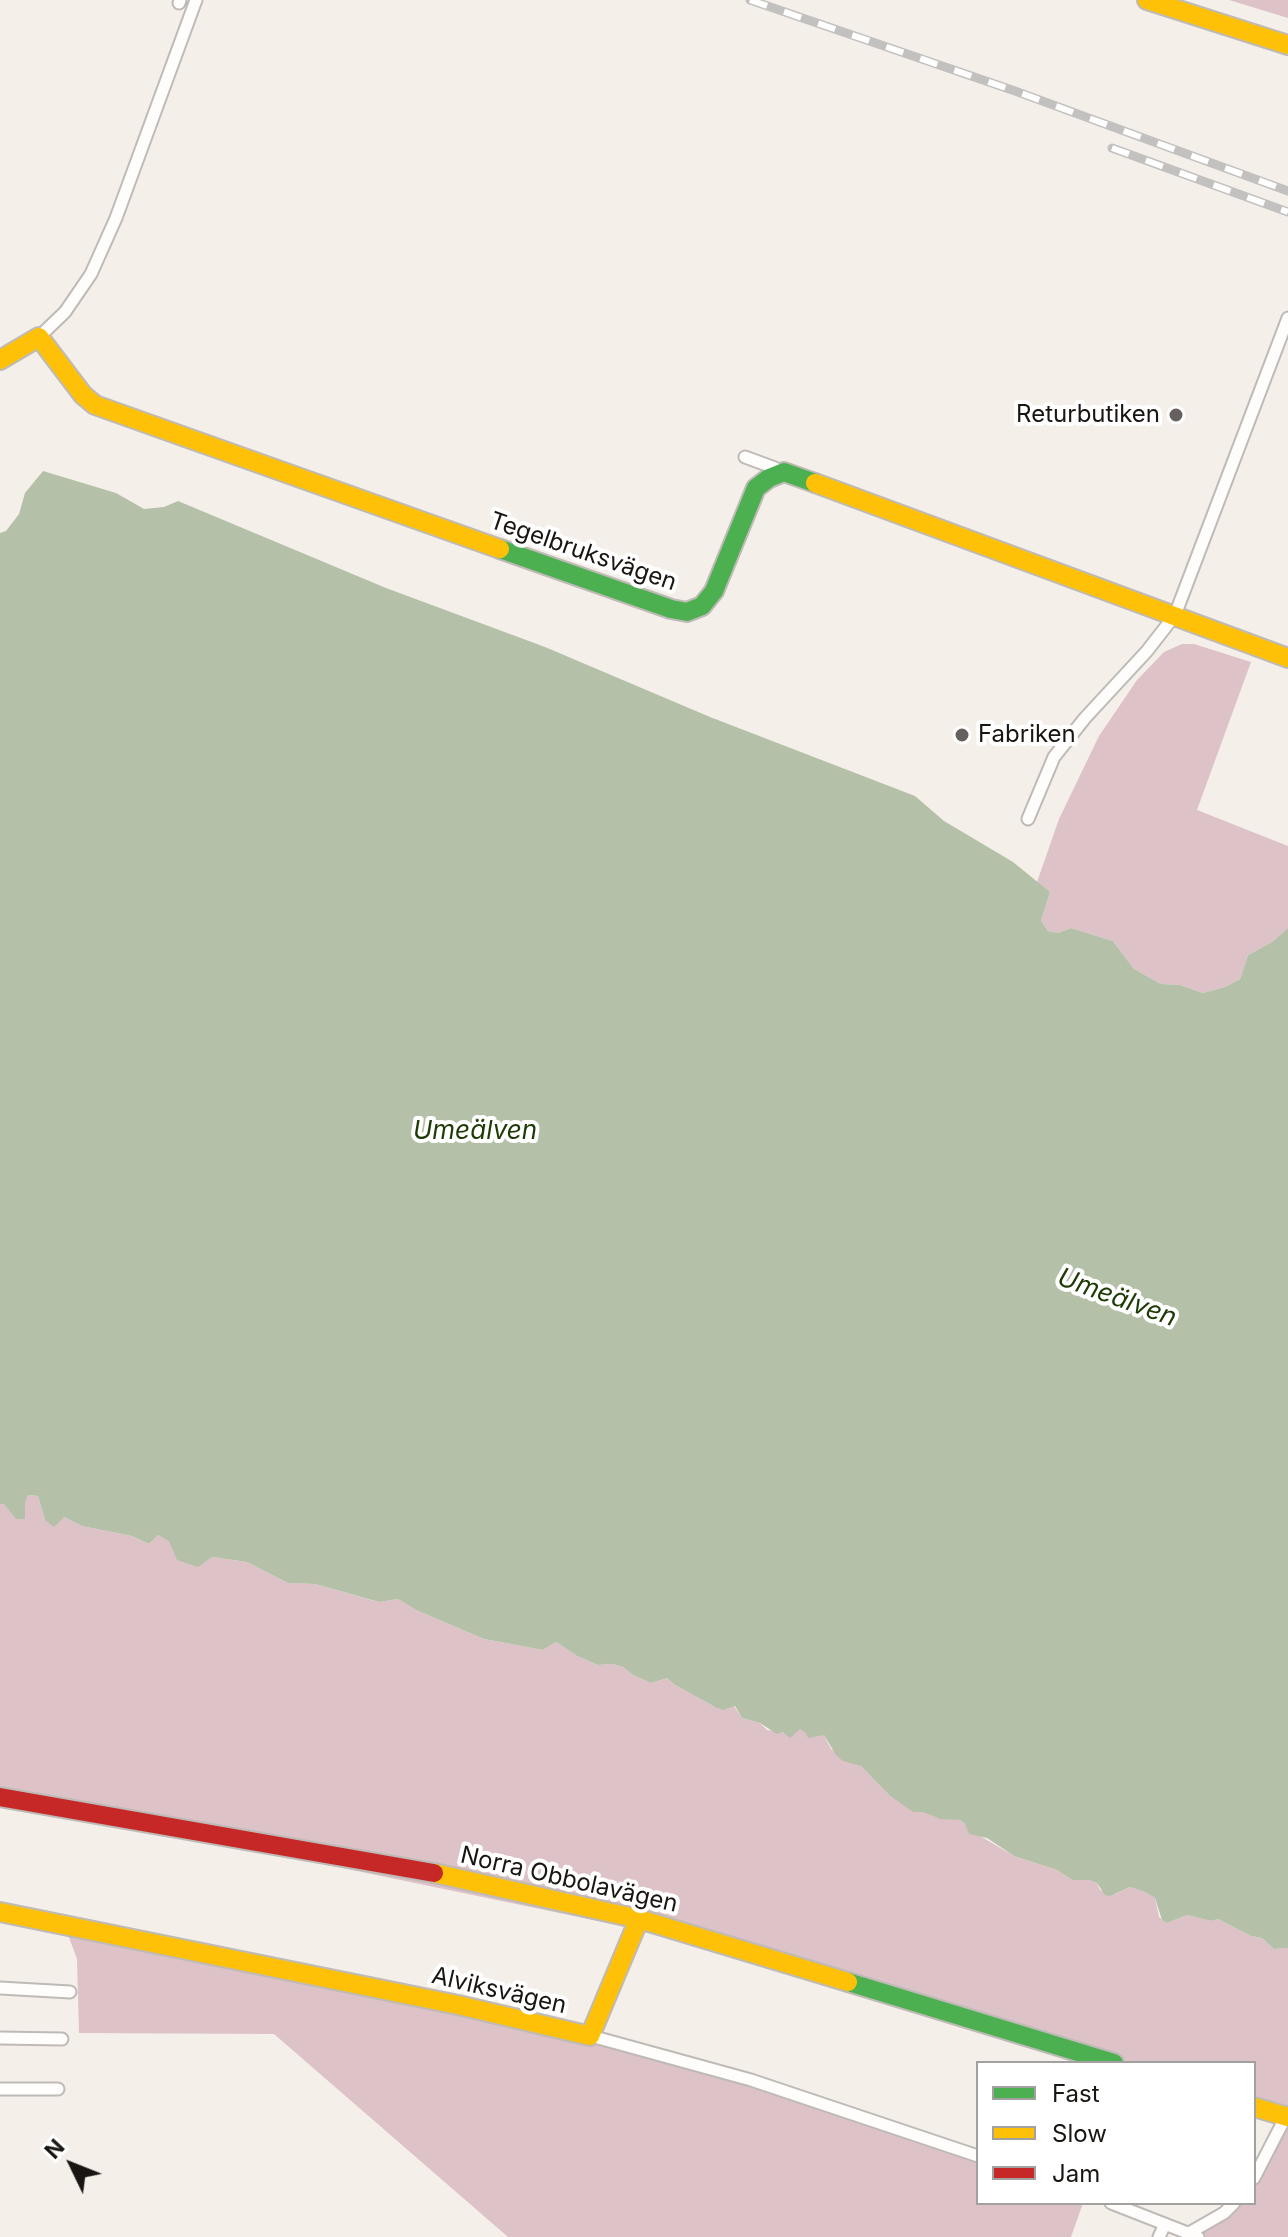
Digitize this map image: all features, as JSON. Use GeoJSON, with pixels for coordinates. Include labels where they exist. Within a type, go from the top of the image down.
{"type":"FeatureCollection","features":[{"type":"Feature","properties":{"kind":"main road"},"geometry":{"type":"LineString","coordinates":[[1147,0],[1288,45]]}},
{"type":"Feature","properties":{"kind":"main road"},"geometry":{"type":"LineString","coordinates":[[0,360],[39,337]]}},
{"type":"Feature","properties":{"kind":"main road","name":"Tegelbruksvägen"},"geometry":{"type":"LineString","coordinates":[[39,337],[77,388],[95,405],[671,609],[687,612],[702,606],[714,591],[756,488],[784,472]]}},
{"type":"Feature","properties":{"kind":"main road"},"geometry":{"type":"LineString","coordinates":[[784,472],[1288,658]]}},
{"type":"Feature","properties":{"kind":"main road","name":"Norra Obbolavägen"},"geometry":{"type":"LineString","coordinates":[[0,1797],[413,1868],[639,1919],[1107,2061]]}},
{"type":"Feature","properties":{"kind":"main road","name":"Alviksvägen"},"geometry":{"type":"LineString","coordinates":[[0,1912],[443,2002],[590,2036]]}},
{"type":"Feature","properties":{"kind":"main road"},"geometry":{"type":"LineString","coordinates":[[590,2036],[639,1919]]}},
{"type":"Feature","properties":{"kind":"main road"},"geometry":{"type":"LineString","coordinates":[[1256,2108],[1287,2117]]}},
{"type":"Feature","properties":{"kind":"lane"},"geometry":{"type":"LineString","coordinates":[[39,337],[65,312],[91,274],[116,218],[196,0]]}},
{"type":"Feature","properties":{"kind":"lane"},"geometry":{"type":"LineString","coordinates":[[1028,819],[1054,757],[1175,615],[1288,318]]}},
{"type":"Feature","properties":{"kind":"lane"},"geometry":{"type":"LineString","coordinates":[[745,457],[784,472]]}},
{"type":"Feature","properties":{"kind":"lane"},"geometry":{"type":"LineString","coordinates":[[0,1988],[70,1992]]}},
{"type":"Feature","properties":{"kind":"lane","name":"Alviksvägen"},"geometry":{"type":"LineString","coordinates":[[590,2036],[751,2080],[976,2155]]}},
{"type":"Feature","properties":{"kind":"lane"},"geometry":{"type":"LineString","coordinates":[[0,2038],[62,2039]]}},
{"type":"Feature","properties":{"kind":"lane"},"geometry":{"type":"LineString","coordinates":[[0,2089],[58,2089]]}},
{"type":"Feature","properties":{"kind":"lane"},"geometry":{"type":"LineString","coordinates":[[1256,2174],[1287,2117]]}},
{"type":"Feature","properties":{"kind":"lane"},"geometry":{"type":"LineString","coordinates":[[1116,2205],[1193,2235],[1232,2205]]}},
{"type":"Feature","properties":{"kind":"lane"},"geometry":{"type":"LineString","coordinates":[[1159,2237],[1165,2224]]}},
{"type":"Feature","properties":{"kind":"shaded area"},"geometry":{"type":"Polygon","coordinates":[[[1229,0],[1288,0],[1288,18],[1229,0]]]}},
{"type":"Feature","properties":{"kind":"shaded area"},"geometry":{"type":"Polygon","coordinates":[[[1182,644],[1194,644],[1251,662],[1197,810],[1288,846],[1288,928],[1272,942],[1248,955],[1240,979],[1203,993],[1180,985],[1161,984],[1134,969],[1113,941],[1071,928],[1058,933],[1048,931],[1041,921],[1050,892],[1037,882],[1059,819],[1099,736],[1137,680],[1164,652],[1182,644]]]}},
{"type":"Feature","properties":{"kind":"shaded area"},"geometry":{"type":"Polygon","coordinates":[[[28,1495],[38,1496],[45,1520],[64,1517],[82,1526],[132,1536],[149,1544],[158,1535],[212,1557],[247,1562],[288,1583],[315,1584],[378,1602],[398,1599],[484,1639],[543,1650],[556,1642],[577,1656],[598,1665],[623,1667],[651,1683],[667,1678],[715,1707],[734,1706],[742,1718],[760,1723],[767,1730],[788,1733],[800,1729],[824,1735],[831,1749],[861,1766],[889,1795],[935,1817],[960,1820],[975,1833],[1014,1856],[1057,1870],[1072,1880],[1097,1883],[1100,1890],[1115,1894],[1130,1887],[1145,1892],[1155,1898],[1159,1917],[1167,1923],[1187,1915],[1211,1921],[1218,1919],[1251,1936],[1262,1938],[1274,1949],[1288,1948],[1288,2237],[1198,2237],[1189,2233],[1231,2205],[1256,2205],[1256,2174],[1285,2117],[1256,2108],[1256,2061],[1107,2061],[762,1955],[0,1797],[0,1504],[25,1518],[28,1495]]]}},
{"type":"Feature","properties":{"kind":"shaded area"},"geometry":{"type":"Polygon","coordinates":[[[64,1924],[590,2036],[976,2155],[976,2205],[1082,2205],[1071,2237],[508,2237],[274,2034],[79,2033],[77,1959],[64,1924]]]}},
{"type":"Feature","properties":{"kind":"water","name":"Umeälven"},"geometry":{"type":"Polygon","coordinates":[[[43,471],[116,493],[144,509],[164,507],[178,501],[386,588],[545,647],[710,717],[915,796],[944,821],[1013,862],[1050,892],[1041,921],[1048,931],[1058,933],[1071,928],[1113,941],[1134,969],[1161,984],[1180,985],[1203,993],[1225,987],[1240,979],[1248,955],[1272,942],[1288,928],[1288,1948],[1274,1949],[1262,1938],[1251,1936],[1218,1919],[1211,1921],[1187,1915],[1167,1923],[1162,1920],[1155,1898],[1145,1892],[1130,1887],[1110,1896],[1105,1895],[1097,1883],[1072,1880],[1057,1870],[1014,1856],[987,1838],[969,1834],[960,1820],[913,1812],[889,1795],[861,1766],[843,1761],[836,1755],[824,1735],[808,1738],[800,1729],[790,1738],[783,1732],[777,1734],[760,1723],[742,1718],[735,1706],[723,1710],[715,1707],[667,1678],[651,1683],[623,1667],[598,1665],[577,1656],[556,1642],[543,1650],[484,1639],[398,1599],[379,1602],[315,1584],[288,1583],[247,1562],[212,1557],[198,1567],[177,1560],[169,1541],[158,1535],[149,1544],[132,1536],[82,1526],[64,1517],[54,1527],[45,1520],[38,1496],[28,1495],[25,1519],[16,1519],[4,1504],[0,1504],[0,533],[6,531],[19,514],[25,493],[43,471]]]}},
{"type":"Feature","properties":{"kind":"railway"},"geometry":{"type":"LineString","coordinates":[[750,0],[1015,91],[1288,191]]}},
{"type":"Feature","properties":{"kind":"railway"},"geometry":{"type":"LineString","coordinates":[[1112,148],[1288,212]]}},
{"type":"Feature","properties":{"kind":"traffic: fast"},"geometry":{"type":"LineString","coordinates":[[500,549],[687,612],[702,606],[714,591],[756,488],[784,472],[815,483]]}},
{"type":"Feature","properties":{"kind":"traffic: fast"},"geometry":{"type":"LineString","coordinates":[[848,1982],[1107,2061]]}},
{"type":"Feature","properties":{"kind":"traffic: slow"},"geometry":{"type":"LineString","coordinates":[[1147,0],[1288,45]]}},
{"type":"Feature","properties":{"kind":"traffic: slow"},"geometry":{"type":"LineString","coordinates":[[0,360],[39,337],[83,395],[95,405],[500,549]]}},
{"type":"Feature","properties":{"kind":"traffic: slow"},"geometry":{"type":"LineString","coordinates":[[815,483],[1288,658]]}},
{"type":"Feature","properties":{"kind":"traffic: slow"},"geometry":{"type":"LineString","coordinates":[[434,1873],[639,1919],[848,1982]]}},
{"type":"Feature","properties":{"kind":"traffic: slow"},"geometry":{"type":"LineString","coordinates":[[0,1912],[458,2005],[590,2036],[639,1919]]}},
{"type":"Feature","properties":{"kind":"traffic: slow"},"geometry":{"type":"LineString","coordinates":[[1256,2108],[1288,2117]]}},
{"type":"Feature","properties":{"kind":"traffic: jam"},"geometry":{"type":"LineString","coordinates":[[0,1797],[434,1873]]}},
{"type":"Feature","properties":{"kind":"place","name":"Returbutiken"},"geometry":{"type":"Point","coordinates":[1176,415]}},
{"type":"Feature","properties":{"kind":"place","name":"Fabriken"},"geometry":{"type":"Point","coordinates":[962,735]}}]}
